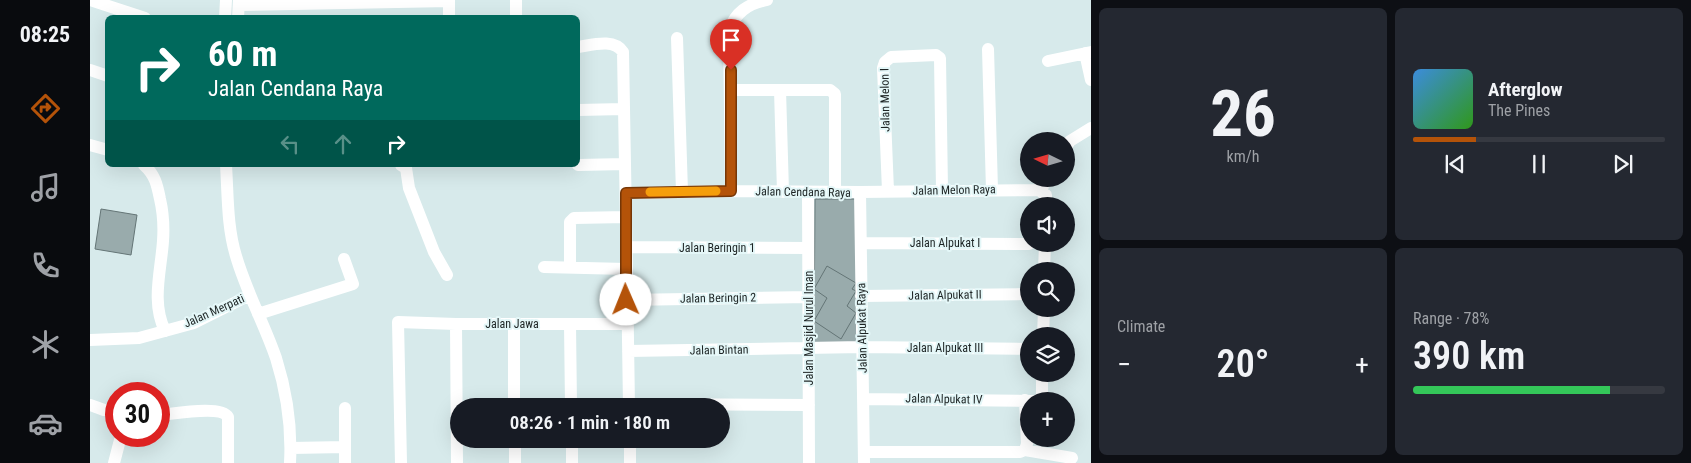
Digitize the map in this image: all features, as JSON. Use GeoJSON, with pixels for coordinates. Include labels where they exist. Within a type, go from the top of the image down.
{"type":"FeatureCollection","features":[{"type":"Feature","properties":{"kind":"street"},"geometry":{"type":"LineString","coordinates":[[90,0],[135,15]]}},
{"type":"Feature","properties":{"kind":"street"},"geometry":{"type":"LineString","coordinates":[[225,15],[226,0]]}},
{"type":"Feature","properties":{"kind":"street"},"geometry":{"type":"LineString","coordinates":[[239,8],[449,0],[449,15]]}},
{"type":"Feature","properties":{"kind":"street"},"geometry":{"type":"LineString","coordinates":[[516,0],[516,15]]}},
{"type":"Feature","properties":{"kind":"street"},"geometry":{"type":"LineString","coordinates":[[731,191],[729,31],[737,16],[748,3],[767,0]]}},
{"type":"Feature","properties":{"kind":"street"},"geometry":{"type":"LineString","coordinates":[[677,38],[682,192]]}},
{"type":"Feature","properties":{"kind":"street"},"geometry":{"type":"LineString","coordinates":[[580,47],[614,44],[619,46],[623,52],[626,324],[629,398]]}},
{"type":"Feature","properties":{"kind":"street"},"geometry":{"type":"LineString","coordinates":[[988,49],[992,190]]}},
{"type":"Feature","properties":{"kind":"street"},"geometry":{"type":"LineString","coordinates":[[580,55],[594,52],[623,52]]}},
{"type":"Feature","properties":{"kind":"street"},"geometry":{"type":"LineString","coordinates":[[1048,61],[1088,53],[1091,80]]}},
{"type":"Feature","properties":{"kind":"street","name":"Jalan Melon I"},"geometry":{"type":"LineString","coordinates":[[888,191],[883,68],[885,62],[892,57],[936,55],[940,58],[942,190]]}},
{"type":"Feature","properties":{"kind":"street"},"geometry":{"type":"LineString","coordinates":[[90,70],[105,75]]}},
{"type":"Feature","properties":{"kind":"street"},"geometry":{"type":"LineString","coordinates":[[731,90],[830,90],[835,94],[835,192]]}},
{"type":"Feature","properties":{"kind":"street"},"geometry":{"type":"LineString","coordinates":[[780,90],[783,192]]}},
{"type":"Feature","properties":{"kind":"street"},"geometry":{"type":"LineString","coordinates":[[580,110],[624,109]]}},
{"type":"Feature","properties":{"kind":"street"},"geometry":{"type":"LineString","coordinates":[[1075,138],[1091,128]]}},
{"type":"Feature","properties":{"kind":"street"},"geometry":{"type":"LineString","coordinates":[[90,145],[105,149]]}},
{"type":"Feature","properties":{"kind":"street"},"geometry":{"type":"LineString","coordinates":[[580,165],[625,164]]}},
{"type":"Feature","properties":{"kind":"street"},"geometry":{"type":"LineString","coordinates":[[146,167],[156,179],[162,210],[163,239],[157,299],[160,319],[166,331]]}},
{"type":"Feature","properties":{"kind":"street"},"geometry":{"type":"LineString","coordinates":[[226,167],[230,231],[236,255],[276,358],[288,406],[291,448],[290,463]]}},
{"type":"Feature","properties":{"kind":"street"},"geometry":{"type":"LineString","coordinates":[[404,167],[409,188],[434,252],[447,275]]}},
{"type":"Feature","properties":{"kind":"street","name":"Jalan Melon Raya"},"geometry":{"type":"LineString","coordinates":[[860,192],[1039,190],[1044,193]]}},
{"type":"Feature","properties":{"kind":"street","name":"Jalan Cendana Raya"},"geometry":{"type":"LineString","coordinates":[[626,193],[731,191],[860,192]]}},
{"type":"Feature","properties":{"kind":"street","name":"Jalan Masjid Nurul Iman"},"geometry":{"type":"LineString","coordinates":[[808,192],[809,463]]}},
{"type":"Feature","properties":{"kind":"street","name":"Jalan Alpukat Raya"},"geometry":{"type":"LineString","coordinates":[[860,192],[864,457]]}},
{"type":"Feature","properties":{"kind":"street"},"geometry":{"type":"LineString","coordinates":[[570,268],[570,222],[572,219],[626,217]]}},
{"type":"Feature","properties":{"kind":"street","name":"Jalan Alpukat I"},"geometry":{"type":"LineString","coordinates":[[860,243],[1020,244]]}},
{"type":"Feature","properties":{"kind":"street","name":"Jalan Beringin 1"},"geometry":{"type":"LineString","coordinates":[[626,247],[808,248]]}},
{"type":"Feature","properties":{"kind":"street"},"geometry":{"type":"LineString","coordinates":[[258,314],[353,284],[344,259]]}},
{"type":"Feature","properties":{"kind":"street"},"geometry":{"type":"LineString","coordinates":[[544,267],[626,269]]}},
{"type":"Feature","properties":{"kind":"street","name":"Jalan Alpukat II"},"geometry":{"type":"LineString","coordinates":[[861,296],[1020,294]]}},
{"type":"Feature","properties":{"kind":"street","name":"Jalan Merpati"},"geometry":{"type":"LineString","coordinates":[[90,340],[139,338],[166,331],[194,323],[250,295]]}},
{"type":"Feature","properties":{"kind":"street","name":"Jalan Beringin 2"},"geometry":{"type":"LineString","coordinates":[[626,300],[809,297]]}},
{"type":"Feature","properties":{"kind":"street","name":"Jalan Jawa"},"geometry":{"type":"LineString","coordinates":[[401,463],[398,322],[514,325],[626,324]]}},
{"type":"Feature","properties":{"kind":"street"},"geometry":{"type":"LineString","coordinates":[[456,324],[457,463]]}},
{"type":"Feature","properties":{"kind":"street"},"geometry":{"type":"LineString","coordinates":[[570,324],[571,398]]}},
{"type":"Feature","properties":{"kind":"street"},"geometry":{"type":"LineString","coordinates":[[514,325],[514,398]]}},
{"type":"Feature","properties":{"kind":"street","name":"Jalan Alpukat III"},"geometry":{"type":"LineString","coordinates":[[810,349],[862,347],[1020,349]]}},
{"type":"Feature","properties":{"kind":"street","name":"Jalan Bintan"},"geometry":{"type":"LineString","coordinates":[[628,351],[810,349]]}},
{"type":"Feature","properties":{"kind":"street","name":"Jalan Alpukat IV"},"geometry":{"type":"LineString","coordinates":[[863,399],[1020,400]]}},
{"type":"Feature","properties":{"kind":"street"},"geometry":{"type":"LineString","coordinates":[[90,405],[104,410]]}},
{"type":"Feature","properties":{"kind":"street"},"geometry":{"type":"LineString","coordinates":[[730,405],[809,405]]}},
{"type":"Feature","properties":{"kind":"street"},"geometry":{"type":"LineString","coordinates":[[345,408],[345,463]]}},
{"type":"Feature","properties":{"kind":"street"},"geometry":{"type":"LineString","coordinates":[[170,414],[206,411],[221,411],[226,414],[228,417],[228,463]]}},
{"type":"Feature","properties":{"kind":"street"},"geometry":{"type":"LineString","coordinates":[[114,463],[118,447]]}},
{"type":"Feature","properties":{"kind":"street"},"geometry":{"type":"LineString","coordinates":[[291,448],[345,447]]}},
{"type":"Feature","properties":{"kind":"street"},"geometry":{"type":"LineString","coordinates":[[514,448],[515,463]]}},
{"type":"Feature","properties":{"kind":"street"},"geometry":{"type":"LineString","coordinates":[[572,448],[572,463]]}},
{"type":"Feature","properties":{"kind":"street"},"geometry":{"type":"LineString","coordinates":[[630,448],[630,463]]}},
{"type":"Feature","properties":{"kind":"street"},"geometry":{"type":"LineString","coordinates":[[864,457],[1020,452],[1025,450],[1072,458]]}},
{"type":"Feature","properties":{"kind":"building"},"geometry":{"type":"Polygon","coordinates":[[[815,199],[857,199],[858,343],[814,344],[815,199]]]}},
{"type":"Feature","properties":{"kind":"building"},"geometry":{"type":"Polygon","coordinates":[[[101,209],[137,215],[131,255],[95,249],[101,209]]]}},
{"type":"Feature","properties":{"kind":"building"},"geometry":{"type":"Polygon","coordinates":[[[827,266],[856,283],[852,289],[856,291],[847,306],[856,313],[841,339],[814,321],[827,298],[814,289],[827,266]]]}},
{"type":"Feature","properties":{"kind":"slow traffic"},"geometry":{"type":"LineString","coordinates":[[650,192],[716,191]]}},
{"type":"Feature","properties":{"kind":"route"},"geometry":{"type":"LineString","coordinates":[[626,300],[626,193],[731,191],[731,70]]}}]}
